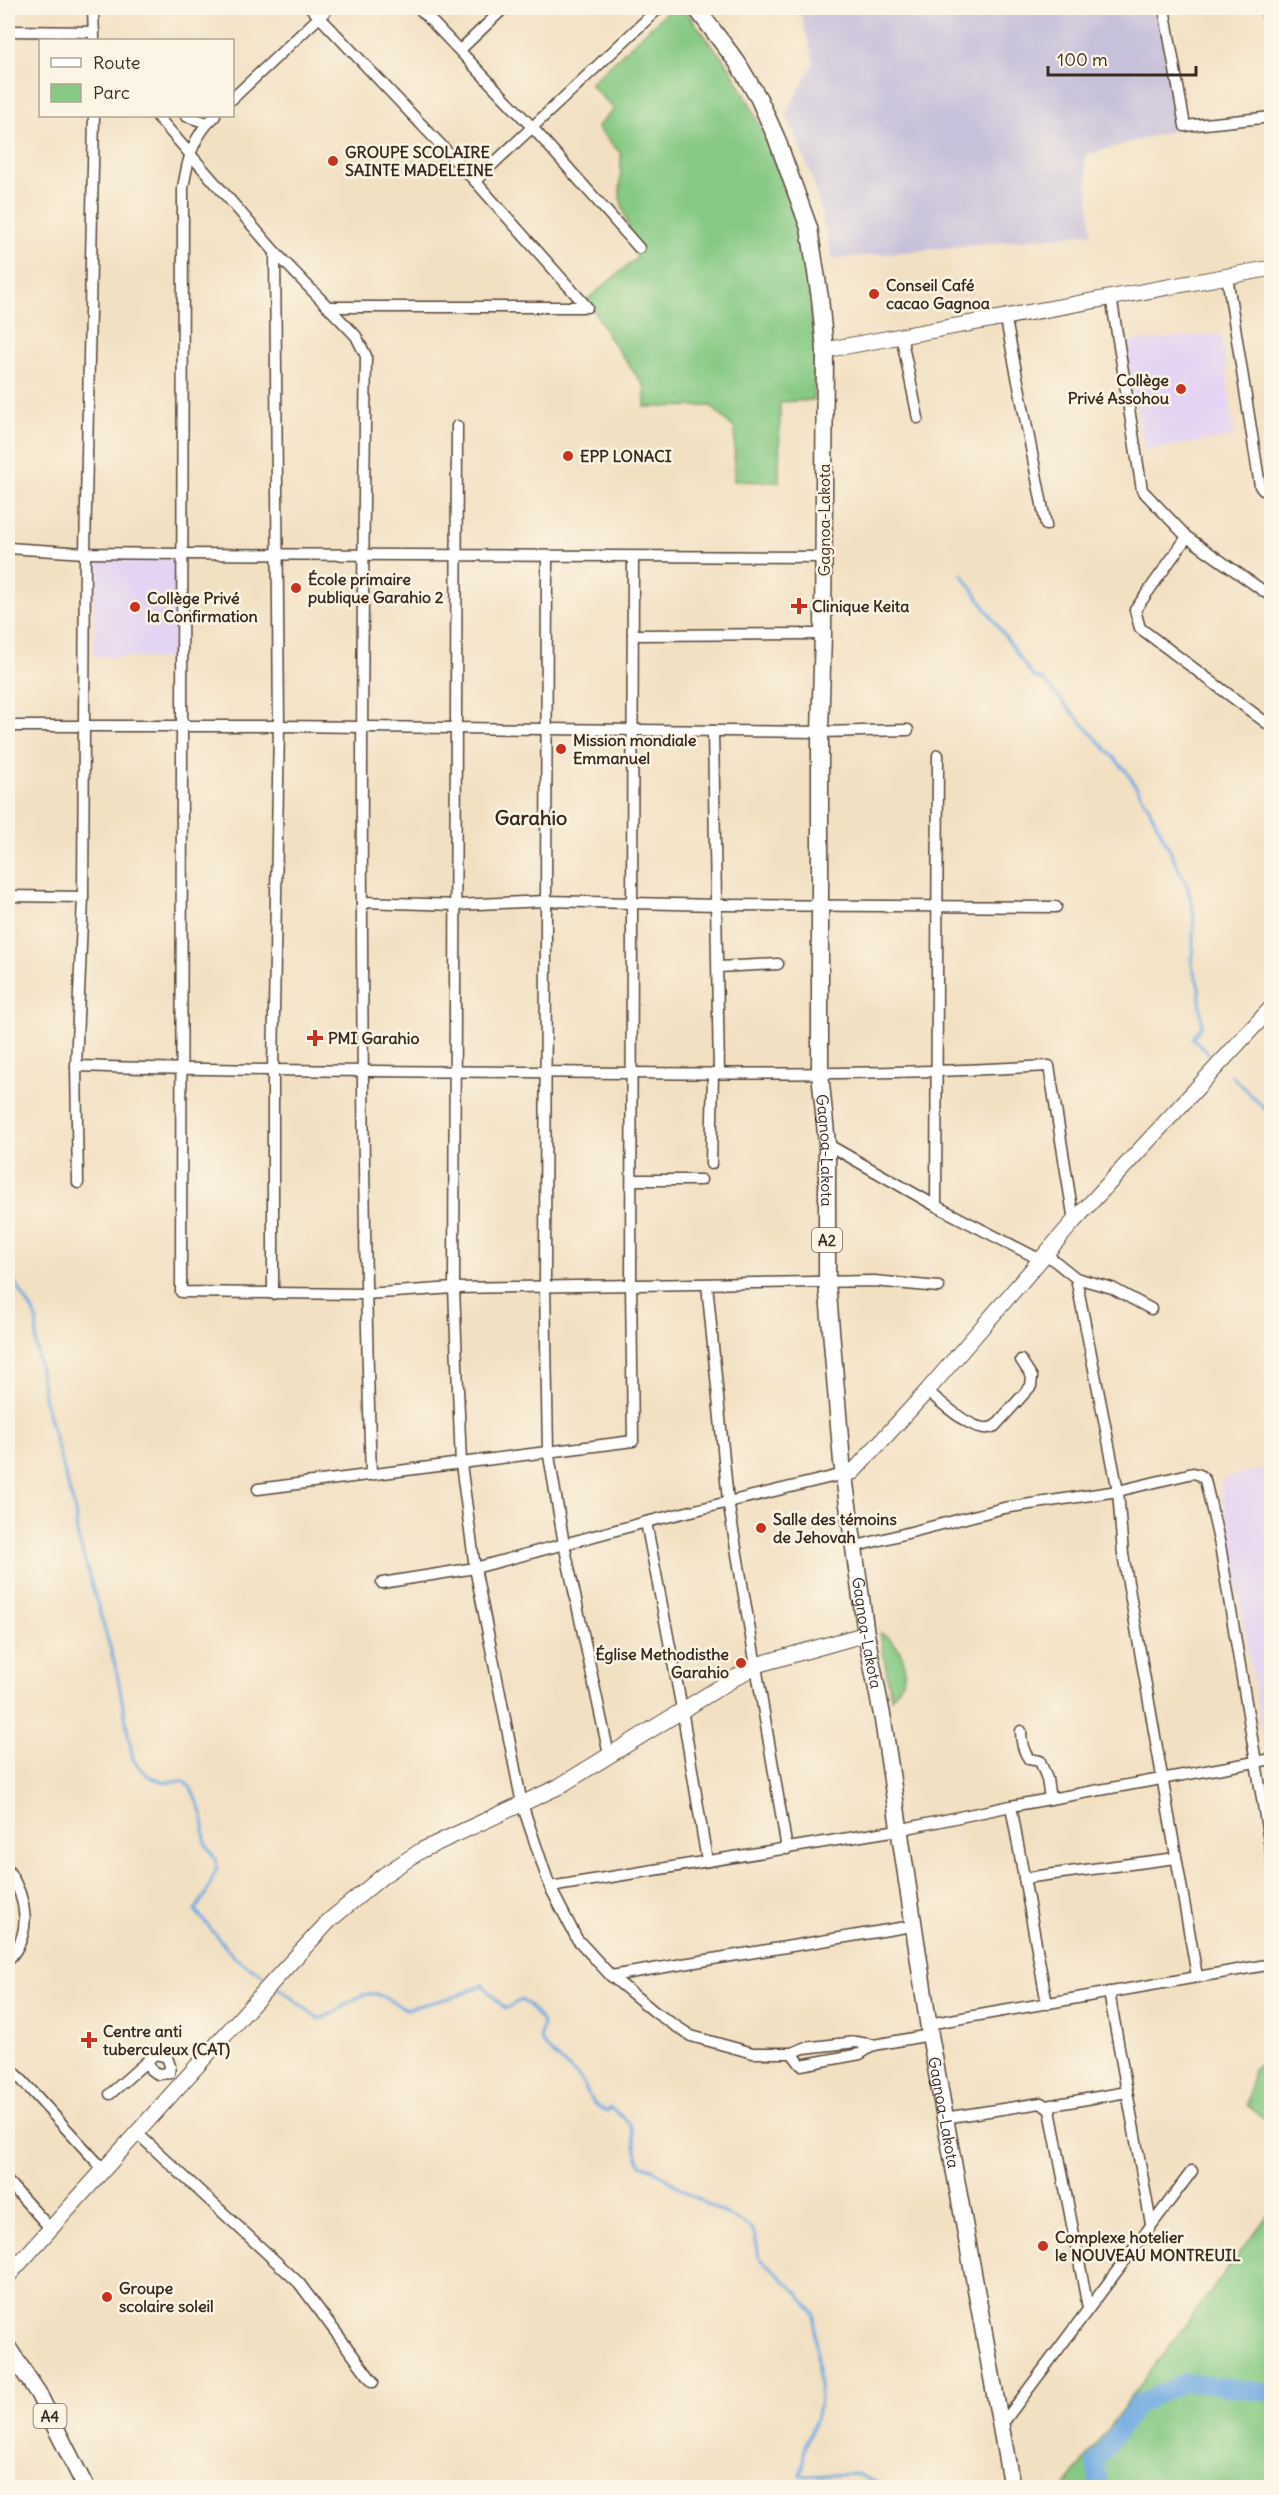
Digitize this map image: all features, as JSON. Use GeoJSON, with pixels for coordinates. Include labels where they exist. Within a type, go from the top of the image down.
{"type":"FeatureCollection","features":[{"type":"Feature","properties":{"kind":"main road","name":"Gagnoa-Lakota"},"geometry":{"type":"LineString","coordinates":[[696,8],[737,62],[759,99],[795,184],[809,228],[825,350],[820,732],[820,1073],[827,1143],[827,1282],[844,1474],[866,1634],[883,1720],[912,1926],[944,2118],[1012,2487]]}},
{"type":"Feature","properties":{"kind":"main road","name":"A4"},"geometry":{"type":"LineString","coordinates":[[8,2348],[38,2392],[86,2487]]}},
{"type":"Feature","properties":{"kind":"street"},"geometry":{"type":"LineString","coordinates":[[8,31],[94,36],[93,8]]}},
{"type":"Feature","properties":{"kind":"street"},"geometry":{"type":"LineString","coordinates":[[311,8],[476,181],[586,307],[330,307]]}},
{"type":"Feature","properties":{"kind":"street"},"geometry":{"type":"LineString","coordinates":[[234,97],[329,8]]}},
{"type":"Feature","properties":{"kind":"street"},"geometry":{"type":"LineString","coordinates":[[419,8],[532,127],[639,248]]}},
{"type":"Feature","properties":{"kind":"street"},"geometry":{"type":"LineString","coordinates":[[460,50],[504,8]]}},
{"type":"Feature","properties":{"kind":"street"},"geometry":{"type":"LineString","coordinates":[[476,181],[659,8]]}},
{"type":"Feature","properties":{"kind":"street"},"geometry":{"type":"LineString","coordinates":[[1164,8],[1185,126],[1272,117]]}},
{"type":"Feature","properties":{"kind":"street"},"geometry":{"type":"LineString","coordinates":[[1266,8],[1272,36]]}},
{"type":"Feature","properties":{"kind":"street"},"geometry":{"type":"LineString","coordinates":[[78,1183],[76,1066],[83,897],[85,553],[94,117]]}},
{"type":"Feature","properties":{"kind":"street"},"geometry":{"type":"LineString","coordinates":[[158,117],[275,252],[356,336],[366,356],[361,1071],[371,1475]]}},
{"type":"Feature","properties":{"kind":"street"},"geometry":{"type":"LineString","coordinates":[[194,117],[211,119],[189,152],[183,188],[181,1292],[365,1294],[454,1288],[874,1281],[939,1287]]}},
{"type":"Feature","properties":{"kind":"street"},"geometry":{"type":"LineString","coordinates":[[273,1294],[273,1070],[279,726],[275,252]]}},
{"type":"Feature","properties":{"kind":"street"},"geometry":{"type":"LineString","coordinates":[[825,350],[1005,315],[1272,268]]}},
{"type":"Feature","properties":{"kind":"street"},"geometry":{"type":"LineString","coordinates":[[1227,276],[1260,486],[1263,489],[1272,490]]}},
{"type":"Feature","properties":{"kind":"street"},"geometry":{"type":"LineString","coordinates":[[1111,297],[1142,490],[1186,537],[1272,597]]}},
{"type":"Feature","properties":{"kind":"street"},"geometry":{"type":"LineString","coordinates":[[1005,315],[1046,525]]}},
{"type":"Feature","properties":{"kind":"street"},"geometry":{"type":"LineString","coordinates":[[901,335],[918,418]]}},
{"type":"Feature","properties":{"kind":"street"},"geometry":{"type":"LineString","coordinates":[[457,426],[454,1288],[461,1464],[475,1568],[522,1804],[550,1887],[577,1940],[611,1976],[656,2013],[692,2036],[753,2053],[792,2053],[804,2048],[856,2042],[874,2044],[1047,2004],[1272,1964]]}},
{"type":"Feature","properties":{"kind":"street"},"geometry":{"type":"LineString","coordinates":[[1186,537],[1135,610],[1140,628],[1272,727]]}},
{"type":"Feature","properties":{"kind":"street"},"geometry":{"type":"LineString","coordinates":[[8,548],[85,553],[633,558],[824,557]]}},
{"type":"Feature","properties":{"kind":"street"},"geometry":{"type":"LineString","coordinates":[[548,557],[545,1286],[548,1450],[564,1544],[609,1755]]}},
{"type":"Feature","properties":{"kind":"street"},"geometry":{"type":"LineString","coordinates":[[258,1489],[461,1464],[548,1450],[633,1441],[631,1073],[633,558]]}},
{"type":"Feature","properties":{"kind":"street"},"geometry":{"type":"LineString","coordinates":[[633,635],[823,634]]}},
{"type":"Feature","properties":{"kind":"street"},"geometry":{"type":"LineString","coordinates":[[8,726],[279,726],[820,732],[908,730]]}},
{"type":"Feature","properties":{"kind":"street"},"geometry":{"type":"LineString","coordinates":[[711,1164],[718,967],[713,731]]}},
{"type":"Feature","properties":{"kind":"street"},"geometry":{"type":"LineString","coordinates":[[936,1206],[938,756]]}},
{"type":"Feature","properties":{"kind":"street"},"geometry":{"type":"LineString","coordinates":[[8,896],[83,897]]}},
{"type":"Feature","properties":{"kind":"street"},"geometry":{"type":"LineString","coordinates":[[362,902],[456,905],[546,901],[717,905],[1056,907]]}},
{"type":"Feature","properties":{"kind":"street"},"geometry":{"type":"LineString","coordinates":[[718,967],[778,964]]}},
{"type":"Feature","properties":{"kind":"street"},"geometry":{"type":"LineString","coordinates":[[382,1583],[475,1568],[646,1521],[853,1472],[927,1391],[1074,1221],[1272,1007]]}},
{"type":"Feature","properties":{"kind":"street"},"geometry":{"type":"LineString","coordinates":[[76,1066],[631,1073],[937,1072],[1049,1066],[1074,1221]]}},
{"type":"Feature","properties":{"kind":"street"},"geometry":{"type":"LineString","coordinates":[[827,1143],[936,1206],[1044,1257],[1076,1278],[1112,1288],[1151,1309]]}},
{"type":"Feature","properties":{"kind":"street"},"geometry":{"type":"LineString","coordinates":[[632,1180],[701,1180]]}},
{"type":"Feature","properties":{"kind":"street"},"geometry":{"type":"LineString","coordinates":[[1076,1278],[1118,1491],[1123,1554],[1197,1977]]}},
{"type":"Feature","properties":{"kind":"street"},"geometry":{"type":"LineString","coordinates":[[707,1284],[728,1501],[787,1849]]}},
{"type":"Feature","properties":{"kind":"street"},"geometry":{"type":"LineString","coordinates":[[927,1391],[968,1422],[978,1428],[988,1430],[1031,1386],[1032,1377],[1022,1360]]}},
{"type":"Feature","properties":{"kind":"street"},"geometry":{"type":"LineString","coordinates":[[853,1547],[1004,1508],[1118,1491],[1193,1473],[1200,1475],[1205,1480],[1220,1545],[1254,1762],[1272,1859]]}},
{"type":"Feature","properties":{"kind":"street"},"geometry":{"type":"LineString","coordinates":[[646,1521],[708,1861]]}},
{"type":"Feature","properties":{"kind":"street"},"geometry":{"type":"LineString","coordinates":[[8,2276],[279,1975],[352,1899],[422,1850],[558,1787],[756,1665],[866,1634]]}},
{"type":"Feature","properties":{"kind":"street"},"geometry":{"type":"LineString","coordinates":[[1021,1731],[1021,1742],[1028,1758],[1040,1761],[1050,1799]]}},
{"type":"Feature","properties":{"kind":"street"},"geometry":{"type":"LineString","coordinates":[[550,1887],[898,1830],[1011,1806],[1272,1759]]}},
{"type":"Feature","properties":{"kind":"street"},"geometry":{"type":"LineString","coordinates":[[1011,1806],[1047,2004]]}},
{"type":"Feature","properties":{"kind":"street"},"geometry":{"type":"LineString","coordinates":[[1024,1878],[1176,1858]]}},
{"type":"Feature","properties":{"kind":"street"},"geometry":{"type":"LineString","coordinates":[[8,1870],[17,1885],[26,1916],[19,1948],[8,1960]]}},
{"type":"Feature","properties":{"kind":"street"},"geometry":{"type":"LineString","coordinates":[[611,1976],[912,1926]]}},
{"type":"Feature","properties":{"kind":"street"},"geometry":{"type":"LineString","coordinates":[[1108,1992],[1151,2224]]}},
{"type":"Feature","properties":{"kind":"street"},"geometry":{"type":"LineString","coordinates":[[792,2053],[801,2066],[860,2054],[874,2044]]}},
{"type":"Feature","properties":{"kind":"street"},"geometry":{"type":"LineString","coordinates":[[110,2094],[150,2057],[159,2053],[167,2057],[170,2066],[169,2073]]}},
{"type":"Feature","properties":{"kind":"street"},"geometry":{"type":"LineString","coordinates":[[150,2057],[148,2062],[151,2070],[158,2074],[169,2073],[182,2084]]}},
{"type":"Feature","properties":{"kind":"street"},"geometry":{"type":"LineString","coordinates":[[8,2065],[104,2170]]}},
{"type":"Feature","properties":{"kind":"street"},"geometry":{"type":"LineString","coordinates":[[1046,2106],[1127,2092]]}},
{"type":"Feature","properties":{"kind":"street"},"geometry":{"type":"LineString","coordinates":[[944,2118],[1041,2103],[1050,2110],[1089,2308]]}},
{"type":"Feature","properties":{"kind":"street"},"geometry":{"type":"LineString","coordinates":[[138,2134],[299,2283],[373,2382]]}},
{"type":"Feature","properties":{"kind":"street"},"geometry":{"type":"LineString","coordinates":[[1000,2427],[1192,2171]]}},
{"type":"Feature","properties":{"kind":"street"},"geometry":{"type":"LineString","coordinates":[[8,2182],[50,2228]]}},
{"type":"Feature","properties":{"kind":"shaded area"},"geometry":{"type":"Polygon","coordinates":[[[799,8],[1155,8],[1181,128],[1085,155],[1092,233],[833,259],[811,174],[786,114],[814,62],[799,8]]]}},
{"type":"Feature","properties":{"kind":"shaded area","name":"Collège Privé Assohou"},"geometry":{"type":"Polygon","coordinates":[[[1222,334],[1234,437],[1144,450],[1125,342],[1222,334]]]}},
{"type":"Feature","properties":{"kind":"shaded area","name":"Collège Privé la Confirmation"},"geometry":{"type":"Polygon","coordinates":[[[93,557],[177,559],[175,659],[94,656],[93,557]]]}},
{"type":"Feature","properties":{"kind":"shaded area"},"geometry":{"type":"Polygon","coordinates":[[[1271,1467],[1272,1737],[1263,1739],[1220,1485],[1225,1478],[1271,1467]]]}},
{"type":"Feature","properties":{"kind":"green space"},"geometry":{"type":"Polygon","coordinates":[[[671,8],[683,8],[730,68],[750,104],[786,188],[803,243],[815,349],[813,400],[780,402],[779,482],[734,481],[735,429],[711,406],[645,407],[645,387],[608,336],[588,299],[637,258],[620,197],[621,154],[597,127],[614,109],[590,84],[671,8]]]}},
{"type":"Feature","properties":{"kind":"green space"},"geometry":{"type":"Polygon","coordinates":[[[880,1633],[896,1646],[904,1663],[902,1680],[891,1698],[880,1633]]]}},
{"type":"Feature","properties":{"kind":"green space"},"geometry":{"type":"Polygon","coordinates":[[[1271,2059],[1271,2124],[1247,2105],[1253,2069],[1271,2059]]]}},
{"type":"Feature","properties":{"kind":"green space"},"geometry":{"type":"Polygon","coordinates":[[[1271,2211],[1271,2487],[1064,2487],[1271,2211]]]}},
{"type":"Feature","properties":{"kind":"waterway"},"geometry":{"type":"LineString","coordinates":[[962,574],[1033,677],[1042,679],[1127,772],[1148,806],[1188,887],[1194,916],[1192,965],[1199,987],[1202,1025],[1193,1038],[1209,1054]]}},
{"type":"Feature","properties":{"kind":"waterway"},"geometry":{"type":"LineString","coordinates":[[1231,1075],[1272,1116]]}},
{"type":"Feature","properties":{"kind":"waterway"},"geometry":{"type":"LineString","coordinates":[[8,1271],[37,1318],[36,1346],[45,1402],[75,1511],[77,1534],[116,1668],[133,1759],[143,1772],[154,1779],[167,1782],[183,1781],[191,1788],[203,1815],[205,1843],[215,1859],[217,1868],[206,1894],[195,1910],[234,1957],[269,1979]]}},
{"type":"Feature","properties":{"kind":"waterway"},"geometry":{"type":"LineString","coordinates":[[276,1986],[319,2019],[368,1994],[380,1995],[406,2009],[457,1996],[483,1985],[505,2009],[521,2000],[529,2005],[543,2023],[541,2037],[545,2046],[580,2079],[595,2105],[607,2111],[610,2108],[627,2121],[633,2133],[640,2164],[649,2167],[692,2196],[750,2227],[755,2235],[759,2257],[796,2291],[814,2313],[820,2401],[816,2419],[805,2445],[801,2476],[856,2474],[890,2488]]}},
{"type":"Feature","properties":{"kind":"waterway"},"geometry":{"type":"LineString","coordinates":[[1099,2488],[1095,2463],[1138,2404],[1185,2382],[1272,2393]]}},
{"type":"Feature","properties":{"kind":"place","name":"GROUPE SCOLAIRE SAINTE MADELEINE"},"geometry":{"type":"Point","coordinates":[333,161]}},
{"type":"Feature","properties":{"kind":"place","name":"Conseil Café cacao Gagnoa"},"geometry":{"type":"Point","coordinates":[874,294]}},
{"type":"Feature","properties":{"kind":"place","name":"Collège Privé Assohou"},"geometry":{"type":"Point","coordinates":[1181,389]}},
{"type":"Feature","properties":{"kind":"place","name":"EPP LONACI"},"geometry":{"type":"Point","coordinates":[568,456]}},
{"type":"Feature","properties":{"kind":"place","name":"École primaire publique Garahio 2"},"geometry":{"type":"Point","coordinates":[296,588]}},
{"type":"Feature","properties":{"kind":"place","name":"Clinique Keita"},"geometry":{"type":"Point","coordinates":[799,606]}},
{"type":"Feature","properties":{"kind":"place","name":"Collège Privé la Confirmation"},"geometry":{"type":"Point","coordinates":[135,607]}},
{"type":"Feature","properties":{"kind":"place","name":"Mission mondiale Emmanuel"},"geometry":{"type":"Point","coordinates":[561,749]}},
{"type":"Feature","properties":{"kind":"place","name":"PMI Garahio"},"geometry":{"type":"Point","coordinates":[315,1038]}},
{"type":"Feature","properties":{"kind":"place","name":"Salle des témoins de Jehovah"},"geometry":{"type":"Point","coordinates":[761,1528]}},
{"type":"Feature","properties":{"kind":"place","name":"Église Methodisthe Garahio"},"geometry":{"type":"Point","coordinates":[741,1663]}},
{"type":"Feature","properties":{"kind":"place","name":"Centre anti tuberculeux (CAT)"},"geometry":{"type":"Point","coordinates":[89,2040]}},
{"type":"Feature","properties":{"kind":"place","name":"Complexe hotelier le NOUVEAU MONTREUIL"},"geometry":{"type":"Point","coordinates":[1043,2246]}},
{"type":"Feature","properties":{"kind":"place","name":"Groupe scolaire soleil"},"geometry":{"type":"Point","coordinates":[107,2297]}},
{"type":"Feature","properties":{"kind":"district","name":"Garahio"},"geometry":{"type":"Point","coordinates":[531,817]}}]}
